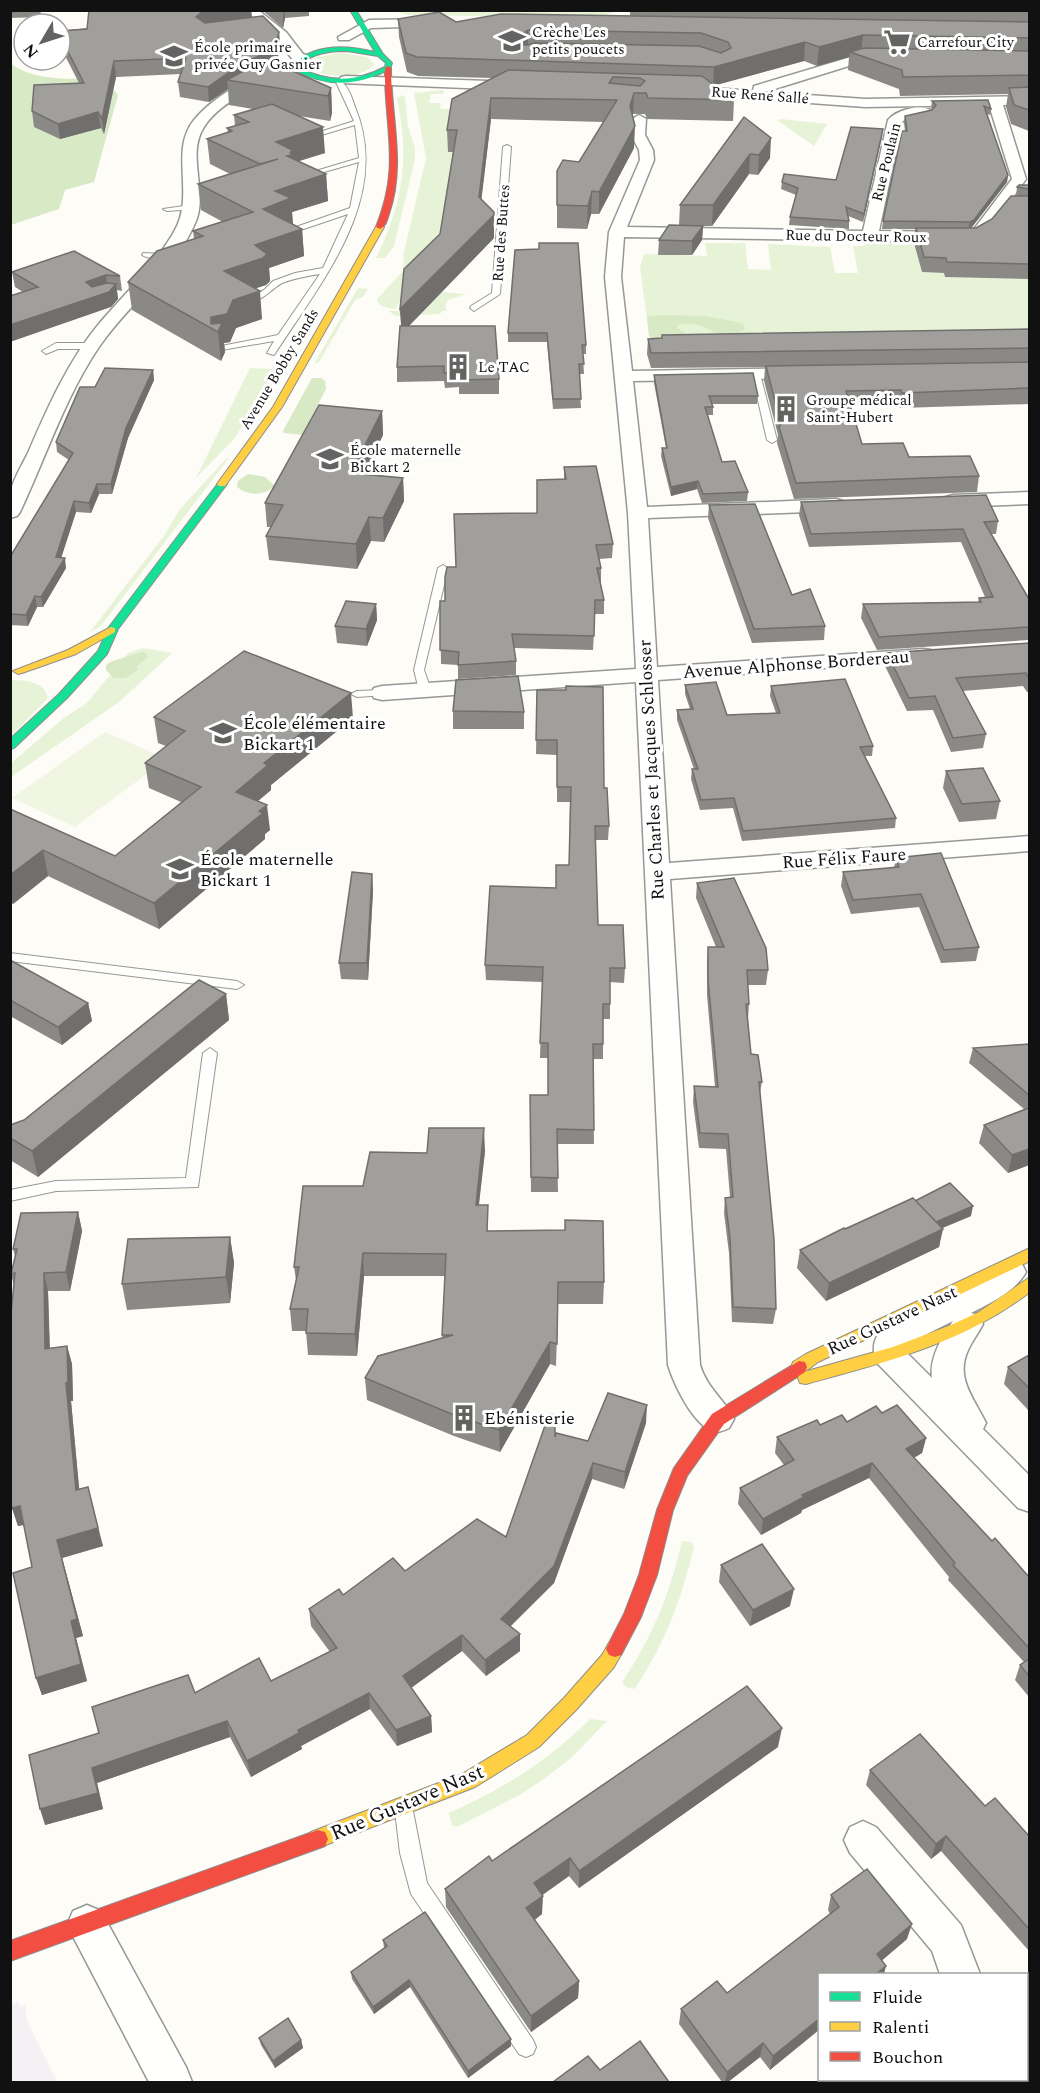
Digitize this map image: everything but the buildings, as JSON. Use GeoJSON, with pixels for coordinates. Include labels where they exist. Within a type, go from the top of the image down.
{"type":"FeatureCollection","features":[{"type":"Feature","properties":{"kind":"main road"},"geometry":{"type":"LineString","coordinates":[[339,23],[344,37],[299,62],[303,74],[342,81],[372,76],[388,68],[389,63],[380,55],[353,10]]}},
{"type":"Feature","properties":{"kind":"main road"},"geometry":{"type":"LineString","coordinates":[[315,52],[346,49],[380,55]]}},
{"type":"Feature","properties":{"kind":"main road","name":"Avenue Bobby Sands"},"geometry":{"type":"LineString","coordinates":[[10,746],[63,696],[103,652],[113,629],[259,434],[372,244],[387,211],[395,165],[388,68]]}},
{"type":"Feature","properties":{"kind":"main road","name":"Avenue Bobby Sands"},"geometry":{"type":"LineString","coordinates":[[14,672],[72,652],[113,629]]}},
{"type":"Feature","properties":{"kind":"main road"},"geometry":{"type":"LineString","coordinates":[[14,672],[49,680],[63,696]]}},
{"type":"Feature","properties":{"kind":"main road","name":"Rue Gustave Nast"},"geometry":{"type":"LineString","coordinates":[[10,1951],[87,1925],[468,1781],[532,1741],[570,1704],[608,1661],[632,1617],[665,1510],[680,1473],[718,1419],[812,1358],[1029,1254]]}},
{"type":"Feature","properties":{"kind":"main road","name":"Rue Gustave Nast"},"geometry":{"type":"LineString","coordinates":[[758,1391],[889,1354],[968,1324],[997,1308],[1029,1283]]}},
{"type":"Feature","properties":{"kind":"street"},"geometry":{"type":"LineString","coordinates":[[10,512],[62,400],[92,346],[126,295],[165,256],[182,233],[191,207],[187,181],[190,146],[195,129],[201,121],[236,95],[299,62],[298,57],[270,24],[250,10]]}},
{"type":"Feature","properties":{"kind":"street"},"geometry":{"type":"LineString","coordinates":[[344,37],[388,23],[452,23]]}},
{"type":"Feature","properties":{"kind":"street"},"geometry":{"type":"LineString","coordinates":[[249,27],[270,24]]}},
{"type":"Feature","properties":{"kind":"street"},"geometry":{"type":"LineString","coordinates":[[749,93],[851,62],[897,60]]}},
{"type":"Feature","properties":{"kind":"street"},"geometry":{"type":"LineString","coordinates":[[746,76],[767,86]]}},
{"type":"Feature","properties":{"kind":"street"},"geometry":{"type":"LineString","coordinates":[[342,81],[388,88],[527,84]]}},
{"type":"Feature","properties":{"kind":"street","name":"Rue René Sallé"},"geometry":{"type":"LineString","coordinates":[[678,90],[749,93],[865,103],[995,103],[1029,100]]}},
{"type":"Feature","properties":{"kind":"street","name":"Rue du Docteur Roux"},"geometry":{"type":"LineString","coordinates":[[617,232],[743,230],[870,236],[965,237],[980,232],[1021,187],[995,103]]}},
{"type":"Feature","properties":{"kind":"street","name":"Rue Poulain"},"geometry":{"type":"LineString","coordinates":[[870,236],[897,117],[995,103]]}},
{"type":"Feature","properties":{"kind":"street","name":"Rue Charles et Jacques Schlosser"},"geometry":{"type":"LineString","coordinates":[[639,110],[638,133],[646,150],[646,164],[617,232],[613,277],[638,513],[684,1365],[690,1385],[718,1419]]}},
{"type":"Feature","properties":{"kind":"street"},"geometry":{"type":"LineString","coordinates":[[623,376],[822,373]]}},
{"type":"Feature","properties":{"kind":"street"},"geometry":{"type":"LineString","coordinates":[[936,502],[1029,498]]}},
{"type":"Feature","properties":{"kind":"street"},"geometry":{"type":"LineString","coordinates":[[638,513],[854,505]]}},
{"type":"Feature","properties":{"kind":"street","name":"Avenue Alphonse Bordereau"},"geometry":{"type":"LineString","coordinates":[[382,693],[946,654]]}},
{"type":"Feature","properties":{"kind":"street","name":"Rue Félix Faure"},"geometry":{"type":"LineString","coordinates":[[658,872],[1029,843]]}},
{"type":"Feature","properties":{"kind":"street"},"geometry":{"type":"LineString","coordinates":[[185,1005],[225,984]]}},
{"type":"Feature","properties":{"kind":"street","name":"Rue Gustave Nast"},"geometry":{"type":"LineString","coordinates":[[889,1354],[890,1340],[900,1332],[979,1295],[1029,1259]]}},
{"type":"Feature","properties":{"kind":"street"},"geometry":{"type":"LineString","coordinates":[[968,1324],[954,1343],[948,1360],[951,1396],[999,1466]]}},
{"type":"Feature","properties":{"kind":"street"},"geometry":{"type":"LineString","coordinates":[[889,1354],[1029,1498]]}},
{"type":"Feature","properties":{"kind":"street"},"geometry":{"type":"LineString","coordinates":[[863,1840],[947,1939],[960,1973]]}},
{"type":"Feature","properties":{"kind":"street"},"geometry":{"type":"LineString","coordinates":[[87,1925],[171,2082]]}},
{"type":"Feature","properties":{"kind":"lane"},"geometry":{"type":"LineString","coordinates":[[271,353],[327,270],[361,183],[363,143],[359,122],[342,86],[342,81]]}},
{"type":"Feature","properties":{"kind":"lane"},"geometry":{"type":"LineString","coordinates":[[308,137],[359,122]]}},
{"type":"Feature","properties":{"kind":"lane","name":"Rue des Buttes"},"geometry":{"type":"LineString","coordinates":[[474,308],[496,294],[507,147]]}},
{"type":"Feature","properties":{"kind":"lane"},"geometry":{"type":"LineString","coordinates":[[298,178],[362,159]]}},
{"type":"Feature","properties":{"kind":"lane"},"geometry":{"type":"LineString","coordinates":[[166,209],[191,207]]}},
{"type":"Feature","properties":{"kind":"lane"},"geometry":{"type":"LineString","coordinates":[[278,234],[352,210]]}},
{"type":"Feature","properties":{"kind":"lane"},"geometry":{"type":"LineString","coordinates":[[146,255],[165,256]]}},
{"type":"Feature","properties":{"kind":"lane"},"geometry":{"type":"LineString","coordinates":[[249,299],[267,292],[276,283],[298,275],[327,270]]}},
{"type":"Feature","properties":{"kind":"lane"},"geometry":{"type":"LineString","coordinates":[[219,349],[280,337]]}},
{"type":"Feature","properties":{"kind":"lane"},"geometry":{"type":"LineString","coordinates":[[46,351],[56,346],[92,346]]}},
{"type":"Feature","properties":{"kind":"lane"},"geometry":{"type":"LineString","coordinates":[[756,374],[772,440]]}},
{"type":"Feature","properties":{"kind":"lane"},"geometry":{"type":"LineString","coordinates":[[425,690],[419,670],[443,568]]}},
{"type":"Feature","properties":{"kind":"lane"},"geometry":{"type":"LineString","coordinates":[[357,694],[382,693]]}},
{"type":"Feature","properties":{"kind":"lane"},"geometry":{"type":"LineString","coordinates":[[10,957],[225,984]]}},
{"type":"Feature","properties":{"kind":"lane"},"geometry":{"type":"LineString","coordinates":[[10,1196],[56,1186],[193,1183],[210,1053]]}},
{"type":"Feature","properties":{"kind":"lane"},"geometry":{"type":"LineString","coordinates":[[404,1806],[410,1853],[418,1887],[526,2048]]}},
{"type":"Feature","properties":{"kind":"shaded area"},"geometry":{"type":"Polygon","coordinates":[[[18,2002],[21,2007],[25,2005],[27,2021],[57,2082],[11,2082],[11,2005],[18,2002]]]}},
{"type":"Feature","properties":{"kind":"green space"},"geometry":{"type":"Polygon","coordinates":[[[395,11],[616,11],[600,18],[408,15],[395,11]]]}},
{"type":"Feature","properties":{"kind":"green space"},"geometry":{"type":"Polygon","coordinates":[[[340,53],[367,57],[374,64],[361,73],[343,76],[324,74],[310,67],[311,61],[318,57],[340,53]]]}},
{"type":"Feature","properties":{"kind":"green space"},"geometry":{"type":"Polygon","coordinates":[[[10,63],[12,72],[27,72],[68,79],[104,78],[118,95],[94,182],[65,190],[59,209],[11,225],[10,63]]]}},
{"type":"Feature","properties":{"kind":"green space"},"geometry":{"type":"Polygon","coordinates":[[[444,90],[443,94],[431,94],[429,103],[441,103],[440,109],[463,109],[447,227],[403,296],[433,301],[442,292],[466,294],[448,300],[445,306],[447,311],[442,311],[440,314],[395,316],[389,311],[422,311],[421,302],[398,302],[396,309],[393,309],[382,306],[377,299],[403,271],[404,252],[426,158],[414,93],[444,90]]]}},
{"type":"Feature","properties":{"kind":"green space"},"geometry":{"type":"Polygon","coordinates":[[[401,95],[405,97],[408,127],[415,147],[415,159],[394,246],[385,258],[376,258],[392,219],[402,181],[403,142],[397,99],[401,95]]]}},
{"type":"Feature","properties":{"kind":"green space"},"geometry":{"type":"Polygon","coordinates":[[[777,120],[827,124],[814,146],[777,120]]]}},
{"type":"Feature","properties":{"kind":"green space"},"geometry":{"type":"Polygon","coordinates":[[[864,241],[914,243],[922,272],[944,273],[945,277],[1029,279],[1029,345],[651,349],[640,267],[644,254],[707,256],[705,243],[745,243],[748,269],[771,270],[768,244],[830,247],[835,273],[858,273],[853,246],[865,246],[864,241]]]}},
{"type":"Feature","properties":{"kind":"green space"},"geometry":{"type":"Polygon","coordinates":[[[358,288],[368,289],[363,297],[355,300],[319,362],[314,364],[358,288]]]}},
{"type":"Feature","properties":{"kind":"green space"},"geometry":{"type":"Polygon","coordinates":[[[647,316],[705,316],[743,323],[745,329],[731,337],[718,336],[704,327],[684,324],[678,325],[677,328],[685,333],[679,337],[652,338],[649,336],[647,316]]]}},
{"type":"Feature","properties":{"kind":"green space"},"geometry":{"type":"Polygon","coordinates":[[[275,361],[283,362],[246,420],[242,421],[245,422],[234,439],[196,478],[250,368],[272,369],[275,361]]]}},
{"type":"Feature","properties":{"kind":"green space"},"geometry":{"type":"Polygon","coordinates":[[[312,378],[321,378],[325,381],[326,389],[302,435],[284,433],[283,431],[312,378]]]}},
{"type":"Feature","properties":{"kind":"green space"},"geometry":{"type":"Polygon","coordinates":[[[229,458],[100,627],[90,632],[164,536],[180,509],[229,458]]]}},
{"type":"Feature","properties":{"kind":"green space"},"geometry":{"type":"Polygon","coordinates":[[[248,474],[265,477],[275,486],[266,492],[256,494],[241,490],[237,487],[238,481],[248,474]]]}},
{"type":"Feature","properties":{"kind":"green space"},"geometry":{"type":"Polygon","coordinates":[[[143,648],[172,653],[119,702],[11,777],[10,764],[64,718],[87,703],[128,653],[143,648]]]}},
{"type":"Feature","properties":{"kind":"green space"},"geometry":{"type":"Polygon","coordinates":[[[141,652],[146,653],[148,657],[137,666],[138,670],[125,678],[114,678],[106,670],[106,665],[110,662],[141,652]]]}},
{"type":"Feature","properties":{"kind":"green space"},"geometry":{"type":"Polygon","coordinates":[[[11,680],[28,681],[38,685],[46,692],[48,698],[11,736],[11,680]]]}},
{"type":"Feature","properties":{"kind":"green space"},"geometry":{"type":"Polygon","coordinates":[[[105,732],[167,759],[75,827],[12,798],[105,732]]]}},
{"type":"Feature","properties":{"kind":"green space"},"geometry":{"type":"Polygon","coordinates":[[[682,1541],[691,1542],[694,1547],[684,1585],[671,1620],[656,1653],[636,1687],[633,1689],[626,1687],[622,1682],[659,1615],[682,1541]]]}},
{"type":"Feature","properties":{"kind":"green space"},"geometry":{"type":"Polygon","coordinates":[[[590,1719],[607,1721],[572,1757],[544,1779],[521,1794],[457,1827],[452,1825],[449,1813],[524,1773],[558,1748],[590,1719]]]}},
{"type":"Feature","properties":{"kind":"traffic: fast"},"geometry":{"type":"LineString","coordinates":[[353,10],[380,55],[389,63],[388,68],[366,78],[342,82],[319,79],[297,69],[296,65],[305,58],[325,50],[347,49],[380,55]]}},
{"type":"Feature","properties":{"kind":"traffic: fast"},"geometry":{"type":"LineString","coordinates":[[10,746],[63,696],[103,652],[113,629],[222,484]]}},
{"type":"Feature","properties":{"kind":"traffic: slow"},"geometry":{"type":"LineString","coordinates":[[222,484],[277,407],[380,227]]}},
{"type":"Feature","properties":{"kind":"traffic: slow"},"geometry":{"type":"LineString","coordinates":[[18,671],[72,652],[111,630]]}},
{"type":"Feature","properties":{"kind":"traffic: slow"},"geometry":{"type":"LineString","coordinates":[[799,1367],[812,1358],[1030,1254]]}},
{"type":"Feature","properties":{"kind":"traffic: slow"},"geometry":{"type":"LineString","coordinates":[[806,1378],[893,1353],[957,1330],[991,1312],[1030,1283]]}},
{"type":"Feature","properties":{"kind":"traffic: slow"},"geometry":{"type":"LineString","coordinates":[[318,1839],[468,1781],[533,1741],[570,1704],[608,1661],[615,1649]]}},
{"type":"Feature","properties":{"kind":"traffic: jam"},"geometry":{"type":"LineString","coordinates":[[380,227],[391,195],[395,170],[388,68]]}},
{"type":"Feature","properties":{"kind":"traffic: jam"},"geometry":{"type":"LineString","coordinates":[[615,1649],[632,1617],[648,1575],[665,1510],[680,1473],[718,1419],[799,1367]]}},
{"type":"Feature","properties":{"kind":"traffic: jam"},"geometry":{"type":"LineString","coordinates":[[10,1951],[318,1839]]}},
{"type":"Feature","properties":{"kind":"place","name":"Crèche Les petits poucets"},"geometry":{"type":"Point","coordinates":[512,41]}},
{"type":"Feature","properties":{"kind":"place","name":"Carrefour City"},"geometry":{"type":"Point","coordinates":[897,42]}},
{"type":"Feature","properties":{"kind":"place","name":"École primaire privée Guy Gasnier"},"geometry":{"type":"Point","coordinates":[174,56]}},
{"type":"Feature","properties":{"kind":"place","name":"Le TAC"},"geometry":{"type":"Point","coordinates":[458,367]}},
{"type":"Feature","properties":{"kind":"place","name":"Groupe médical Saint-Hubert"},"geometry":{"type":"Point","coordinates":[786,409]}},
{"type":"Feature","properties":{"kind":"place","name":"École maternelle Bickart 2"},"geometry":{"type":"Point","coordinates":[330,459]}},
{"type":"Feature","properties":{"kind":"place","name":"École élémentaire Bickart 1"},"geometry":{"type":"Point","coordinates":[223,733]}},
{"type":"Feature","properties":{"kind":"place","name":"École maternelle Bickart 1"},"geometry":{"type":"Point","coordinates":[180,869]}},
{"type":"Feature","properties":{"kind":"place","name":"Ebénisterie"},"geometry":{"type":"Point","coordinates":[464,1418]}}]}
